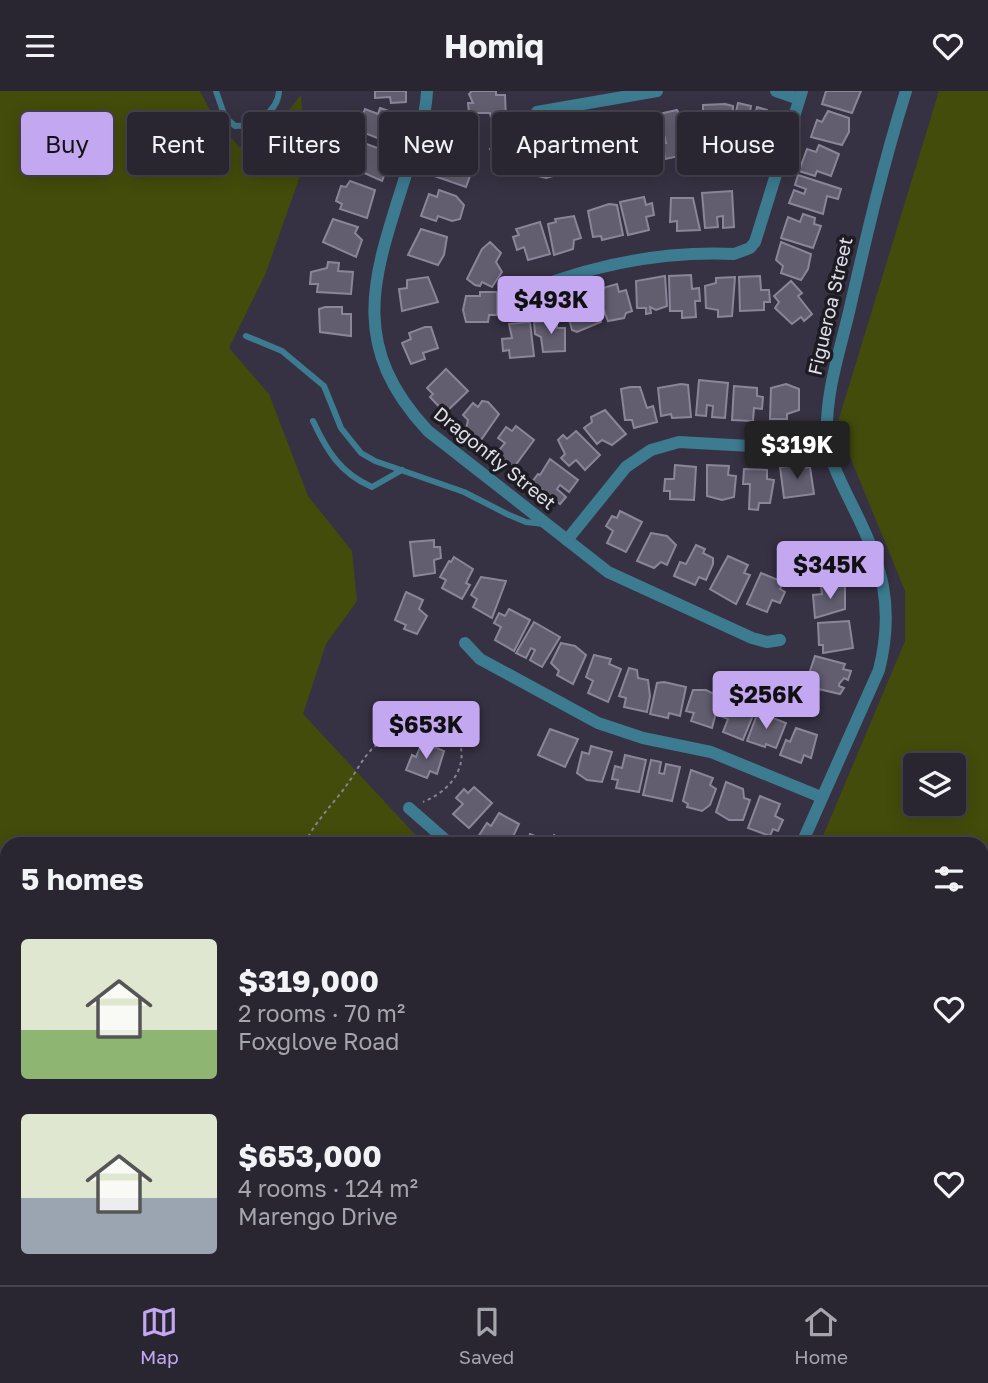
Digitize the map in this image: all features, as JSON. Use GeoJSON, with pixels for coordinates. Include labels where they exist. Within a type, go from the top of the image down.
{"type":"FeatureCollection","features":[{"type":"Feature","properties":{"kind":"street","name":"Dragonfly Street"},"geometry":{"type":"LineString","coordinates":[[427,91],[421,128],[374,281],[373,331],[389,376],[413,416],[428,431],[546,524],[627,583],[752,638],[767,642],[780,640]]}},
{"type":"Feature","properties":{"kind":"street"},"geometry":{"type":"LineString","coordinates":[[537,112],[657,91]]}},
{"type":"Feature","properties":{"kind":"street"},"geometry":{"type":"LineString","coordinates":[[528,291],[564,277],[638,258],[734,254],[750,248],[755,242],[800,95],[776,91]]}},
{"type":"Feature","properties":{"kind":"street","name":"Figueroa Street"},"geometry":{"type":"LineString","coordinates":[[804,837],[879,670],[887,625],[885,586],[877,560],[840,481],[827,437],[831,382],[883,162],[906,91]]}},
{"type":"Feature","properties":{"kind":"street"},"geometry":{"type":"LineString","coordinates":[[567,540],[626,467],[651,450],[679,442],[770,447],[827,437]]}},
{"type":"Feature","properties":{"kind":"street"},"geometry":{"type":"LineString","coordinates":[[465,643],[480,659],[598,723],[643,738],[711,752],[821,797]]}},
{"type":"Feature","properties":{"kind":"street"},"geometry":{"type":"LineString","coordinates":[[409,808],[442,837]]}},
{"type":"Feature","properties":{"kind":"lane"},"geometry":{"type":"LineString","coordinates":[[216,91],[225,117],[234,126],[245,126],[275,106],[279,91]]}},
{"type":"Feature","properties":{"kind":"lane"},"geometry":{"type":"LineString","coordinates":[[246,335],[282,352],[324,386],[341,428],[361,453],[375,461],[464,492],[526,522],[546,524]]}},
{"type":"Feature","properties":{"kind":"lane"},"geometry":{"type":"LineString","coordinates":[[313,421],[337,464],[354,479],[372,487],[402,470]]}},
{"type":"Feature","properties":{"kind":"path"},"geometry":{"type":"LineString","coordinates":[[309,837],[372,748],[401,728],[422,720],[434,722],[449,728],[458,737],[463,763],[457,776],[440,791],[409,808]]}},
{"type":"Feature","properties":{"kind":"green space"},"geometry":{"type":"Polygon","coordinates":[[[0,91],[200,91],[211,112],[127,112],[127,175],[229,175],[229,135],[239,147],[243,146],[243,175],[300,175],[265,275],[229,348],[269,394],[308,496],[352,551],[357,601],[326,644],[303,714],[417,837],[0,837],[0,91]]]}},
{"type":"Feature","properties":{"kind":"green space"},"geometry":{"type":"Polygon","coordinates":[[[939,91],[988,91],[988,837],[823,837],[905,641],[905,591],[837,425],[939,91]]]}},
{"type":"Feature","properties":{"kind":"green space"},"geometry":{"type":"Polygon","coordinates":[[[301,95],[302,112],[287,112],[301,95]]]}},
{"type":"Feature","properties":{"kind":"building"},"geometry":{"type":"Polygon","coordinates":[[[375,91],[406,91],[406,102],[391,103],[390,97],[375,98],[375,91]]]}},
{"type":"Feature","properties":{"kind":"building"},"geometry":{"type":"Polygon","coordinates":[[[472,91],[496,91],[496,95],[505,95],[506,112],[492,112],[491,118],[490,113],[469,112],[468,103],[473,103],[469,94],[472,91]]]}},
{"type":"Feature","properties":{"kind":"building"},"geometry":{"type":"Polygon","coordinates":[[[826,91],[861,91],[852,113],[822,104],[826,91]]]}},
{"type":"Feature","properties":{"kind":"building"},"geometry":{"type":"Polygon","coordinates":[[[738,103],[751,106],[750,112],[736,112],[738,103]]]}},
{"type":"Feature","properties":{"kind":"building"},"geometry":{"type":"Polygon","coordinates":[[[725,104],[733,106],[733,112],[703,112],[703,105],[725,104]]]}},
{"type":"Feature","properties":{"kind":"building"},"geometry":{"type":"Polygon","coordinates":[[[757,107],[766,112],[756,112],[757,107]]]}},
{"type":"Feature","properties":{"kind":"building"},"geometry":{"type":"Polygon","coordinates":[[[380,108],[392,112],[379,112],[379,139],[365,133],[364,112],[365,109],[378,114],[380,108]]]}},
{"type":"Feature","properties":{"kind":"building"},"geometry":{"type":"Polygon","coordinates":[[[828,111],[849,118],[849,132],[842,145],[811,137],[817,120],[822,122],[828,111]]]}},
{"type":"Feature","properties":{"kind":"building"},"geometry":{"type":"Polygon","coordinates":[[[678,112],[677,156],[665,159],[663,143],[666,143],[663,113],[678,112]]]}},
{"type":"Feature","properties":{"kind":"building"},"geometry":{"type":"Polygon","coordinates":[[[365,143],[379,149],[379,175],[384,175],[382,181],[365,173],[365,143]]]}},
{"type":"Feature","properties":{"kind":"building"},"geometry":{"type":"Polygon","coordinates":[[[819,145],[839,154],[831,176],[817,171],[815,176],[799,171],[807,149],[816,152],[819,145]]]}},
{"type":"Feature","properties":{"kind":"building"},"geometry":{"type":"Polygon","coordinates":[[[434,175],[470,175],[466,187],[434,175]]]}},
{"type":"Feature","properties":{"kind":"building"},"geometry":{"type":"Polygon","coordinates":[[[534,175],[557,175],[546,178],[534,175]]]}},
{"type":"Feature","properties":{"kind":"building"},"geometry":{"type":"Polygon","coordinates":[[[798,175],[841,189],[838,199],[827,196],[823,214],[789,203],[794,190],[804,194],[806,189],[795,185],[798,175]]]}},
{"type":"Feature","properties":{"kind":"building"},"geometry":{"type":"Polygon","coordinates":[[[350,181],[375,190],[367,218],[340,209],[342,204],[336,201],[341,186],[346,187],[350,181]]]}},
{"type":"Feature","properties":{"kind":"building"},"geometry":{"type":"Polygon","coordinates":[[[439,190],[456,196],[464,205],[460,219],[452,221],[438,216],[436,221],[421,216],[429,194],[437,197],[439,190]]]}},
{"type":"Feature","properties":{"kind":"building"},"geometry":{"type":"Polygon","coordinates":[[[732,191],[734,227],[723,228],[723,216],[717,217],[718,227],[705,228],[702,193],[732,191]]]}},
{"type":"Feature","properties":{"kind":"building"},"geometry":{"type":"Polygon","coordinates":[[[644,197],[646,205],[652,203],[654,215],[646,217],[649,230],[628,235],[620,202],[644,197]]]}},
{"type":"Feature","properties":{"kind":"building"},"geometry":{"type":"Polygon","coordinates":[[[671,198],[693,198],[700,230],[677,231],[677,221],[670,222],[671,198]]]}},
{"type":"Feature","properties":{"kind":"building"},"geometry":{"type":"Polygon","coordinates":[[[609,204],[617,205],[623,235],[602,240],[601,236],[593,237],[588,211],[609,204]]]}},
{"type":"Feature","properties":{"kind":"building"},"geometry":{"type":"Polygon","coordinates":[[[803,214],[815,218],[814,224],[821,226],[813,248],[781,238],[788,217],[800,222],[803,214]]]}},
{"type":"Feature","properties":{"kind":"building"},"geometry":{"type":"Polygon","coordinates":[[[574,216],[581,238],[574,240],[573,249],[554,255],[548,224],[556,222],[555,219],[574,216]]]}},
{"type":"Feature","properties":{"kind":"building"},"geometry":{"type":"Polygon","coordinates":[[[333,219],[358,227],[355,233],[362,240],[356,257],[323,242],[333,219]]]}},
{"type":"Feature","properties":{"kind":"building"},"geometry":{"type":"Polygon","coordinates":[[[540,222],[550,254],[528,260],[524,247],[517,250],[513,237],[519,235],[516,229],[540,222]]]}},
{"type":"Feature","properties":{"kind":"building"},"geometry":{"type":"Polygon","coordinates":[[[421,229],[447,237],[444,255],[438,265],[408,255],[421,229]]]}},
{"type":"Feature","properties":{"kind":"building"},"geometry":{"type":"Polygon","coordinates":[[[490,242],[501,253],[496,262],[502,272],[492,287],[482,282],[480,286],[475,285],[467,279],[482,249],[490,242]]]}},
{"type":"Feature","properties":{"kind":"building"},"geometry":{"type":"Polygon","coordinates":[[[781,242],[811,254],[808,269],[801,280],[781,273],[783,266],[776,260],[781,242]]]}},
{"type":"Feature","properties":{"kind":"building"},"geometry":{"type":"Polygon","coordinates":[[[328,262],[339,263],[338,271],[353,272],[351,294],[317,292],[318,284],[310,284],[311,272],[327,268],[328,262]]]}},
{"type":"Feature","properties":{"kind":"building"},"geometry":{"type":"Polygon","coordinates":[[[691,275],[692,289],[699,288],[700,301],[695,301],[696,317],[682,318],[682,311],[670,311],[669,276],[691,275]]]}},
{"type":"Feature","properties":{"kind":"building"},"geometry":{"type":"Polygon","coordinates":[[[665,276],[667,306],[656,310],[650,307],[651,313],[646,314],[646,308],[637,308],[636,281],[665,276]]]}},
{"type":"Feature","properties":{"kind":"building"},"geometry":{"type":"Polygon","coordinates":[[[760,276],[761,290],[769,290],[770,302],[764,302],[764,310],[740,311],[739,277],[760,276]]]}},
{"type":"Feature","properties":{"kind":"building"},"geometry":{"type":"Polygon","coordinates":[[[428,277],[438,302],[402,311],[399,289],[407,288],[407,280],[428,277]]]}},
{"type":"Feature","properties":{"kind":"building"},"geometry":{"type":"Polygon","coordinates":[[[735,277],[732,316],[718,317],[718,310],[706,308],[705,286],[716,283],[716,278],[735,277]]]}},
{"type":"Feature","properties":{"kind":"building"},"geometry":{"type":"Polygon","coordinates":[[[791,281],[802,293],[798,296],[812,314],[804,321],[801,317],[792,324],[775,308],[779,302],[774,296],[791,281]]]}},
{"type":"Feature","properties":{"kind":"building"},"geometry":{"type":"Polygon","coordinates":[[[617,284],[619,292],[626,290],[632,311],[626,313],[624,318],[608,321],[596,290],[617,284]]]}},
{"type":"Feature","properties":{"kind":"building"},"geometry":{"type":"Polygon","coordinates":[[[592,291],[601,322],[577,332],[572,330],[565,304],[575,301],[574,296],[592,291]]]}},
{"type":"Feature","properties":{"kind":"building"},"geometry":{"type":"Polygon","coordinates":[[[480,292],[497,292],[497,315],[489,315],[488,322],[466,322],[463,310],[466,296],[480,296],[480,292]]]}},
{"type":"Feature","properties":{"kind":"building"},"geometry":{"type":"Polygon","coordinates":[[[342,307],[342,314],[351,314],[351,336],[320,332],[319,309],[342,307]]]}},
{"type":"Feature","properties":{"kind":"building"},"geometry":{"type":"Polygon","coordinates":[[[557,320],[557,328],[565,328],[565,351],[543,352],[541,337],[535,334],[534,322],[557,320]]]}},
{"type":"Feature","properties":{"kind":"building"},"geometry":{"type":"Polygon","coordinates":[[[530,322],[534,356],[510,358],[509,350],[503,351],[502,339],[512,338],[509,324],[530,322]]]}},
{"type":"Feature","properties":{"kind":"building"},"geometry":{"type":"Polygon","coordinates":[[[431,327],[438,348],[423,353],[425,359],[411,364],[402,343],[411,339],[409,333],[431,327]]]}},
{"type":"Feature","properties":{"kind":"building"},"geometry":{"type":"Polygon","coordinates":[[[446,369],[468,391],[445,413],[430,397],[433,394],[427,388],[446,369]]]}},
{"type":"Feature","properties":{"kind":"building"},"geometry":{"type":"Polygon","coordinates":[[[699,380],[728,383],[725,418],[712,417],[713,406],[707,405],[706,416],[696,415],[699,380]]]}},
{"type":"Feature","properties":{"kind":"building"},"geometry":{"type":"Polygon","coordinates":[[[786,384],[799,389],[799,410],[787,414],[787,419],[770,419],[771,388],[786,384]]]}},
{"type":"Feature","properties":{"kind":"building"},"geometry":{"type":"Polygon","coordinates":[[[688,385],[691,417],[672,418],[671,414],[661,416],[658,388],[688,385]]]}},
{"type":"Feature","properties":{"kind":"building"},"geometry":{"type":"Polygon","coordinates":[[[734,386],[757,388],[757,396],[763,397],[762,409],[754,408],[753,421],[732,420],[734,386]]]}},
{"type":"Feature","properties":{"kind":"building"},"geometry":{"type":"Polygon","coordinates":[[[640,387],[647,408],[653,406],[657,422],[634,428],[632,420],[625,420],[621,389],[640,387]]]}},
{"type":"Feature","properties":{"kind":"building"},"geometry":{"type":"Polygon","coordinates":[[[482,401],[488,402],[499,414],[481,440],[466,429],[468,420],[463,415],[473,403],[478,407],[482,401]]]}},
{"type":"Feature","properties":{"kind":"building"},"geometry":{"type":"Polygon","coordinates":[[[605,410],[626,434],[612,445],[602,440],[597,444],[584,428],[592,422],[591,417],[605,410]]]}},
{"type":"Feature","properties":{"kind":"building"},"geometry":{"type":"Polygon","coordinates":[[[516,426],[534,440],[514,467],[496,454],[505,443],[498,438],[506,427],[512,431],[516,426]]]}},
{"type":"Feature","properties":{"kind":"building"},"geometry":{"type":"Polygon","coordinates":[[[576,431],[600,455],[585,470],[576,460],[569,466],[561,458],[565,454],[558,440],[563,435],[567,439],[576,431]]]}},
{"type":"Feature","properties":{"kind":"building"},"geometry":{"type":"Polygon","coordinates":[[[550,459],[578,480],[569,492],[560,485],[557,489],[566,497],[560,504],[532,482],[550,459]]]}},
{"type":"Feature","properties":{"kind":"building"},"geometry":{"type":"Polygon","coordinates":[[[802,464],[802,468],[810,467],[814,494],[784,498],[780,467],[802,464]]]}},
{"type":"Feature","properties":{"kind":"building"},"geometry":{"type":"Polygon","coordinates":[[[675,465],[696,467],[694,500],[670,499],[670,491],[664,491],[665,479],[674,479],[675,465]]]}},
{"type":"Feature","properties":{"kind":"building"},"geometry":{"type":"Polygon","coordinates":[[[707,465],[729,466],[728,475],[736,476],[734,497],[722,500],[707,496],[707,465]]]}},
{"type":"Feature","properties":{"kind":"building"},"geometry":{"type":"Polygon","coordinates":[[[744,469],[767,470],[767,479],[774,480],[770,503],[759,503],[758,510],[749,509],[750,484],[743,484],[744,469]]]}},
{"type":"Feature","properties":{"kind":"building"},"geometry":{"type":"Polygon","coordinates":[[[620,511],[642,522],[626,552],[607,543],[613,531],[606,526],[612,516],[617,518],[620,511]]]}},
{"type":"Feature","properties":{"kind":"building"},"geometry":{"type":"Polygon","coordinates":[[[651,533],[667,536],[676,545],[667,565],[661,562],[654,568],[637,561],[651,533]]]}},
{"type":"Feature","properties":{"kind":"building"},"geometry":{"type":"Polygon","coordinates":[[[434,540],[434,547],[440,547],[441,558],[434,560],[435,573],[414,576],[410,542],[434,540]]]}},
{"type":"Feature","properties":{"kind":"building"},"geometry":{"type":"Polygon","coordinates":[[[696,545],[705,549],[703,553],[713,558],[713,564],[706,580],[699,577],[695,585],[674,576],[680,562],[686,564],[696,545]]]}},
{"type":"Feature","properties":{"kind":"building"},"geometry":{"type":"Polygon","coordinates":[[[819,548],[840,569],[828,581],[822,575],[811,579],[797,564],[819,548]]]}},
{"type":"Feature","properties":{"kind":"building"},"geometry":{"type":"Polygon","coordinates":[[[728,556],[748,565],[744,573],[750,575],[736,604],[710,589],[728,556]]]}},
{"type":"Feature","properties":{"kind":"building"},"geometry":{"type":"Polygon","coordinates":[[[454,557],[473,569],[466,583],[470,585],[462,599],[442,588],[446,580],[440,577],[454,557]]]}},
{"type":"Feature","properties":{"kind":"building"},"geometry":{"type":"Polygon","coordinates":[[[761,573],[783,582],[780,589],[785,592],[780,603],[772,600],[767,612],[747,604],[761,573]]]}},
{"type":"Feature","properties":{"kind":"building"},"geometry":{"type":"Polygon","coordinates":[[[481,577],[506,581],[492,618],[473,607],[477,599],[471,595],[481,577]]]}},
{"type":"Feature","properties":{"kind":"building"},"geometry":{"type":"Polygon","coordinates":[[[845,586],[845,609],[815,618],[813,595],[822,594],[821,587],[845,586]]]}},
{"type":"Feature","properties":{"kind":"building"},"geometry":{"type":"Polygon","coordinates":[[[406,592],[423,600],[419,609],[427,616],[417,634],[404,629],[406,625],[395,620],[406,592]]]}},
{"type":"Feature","properties":{"kind":"building"},"geometry":{"type":"Polygon","coordinates":[[[509,609],[530,620],[514,651],[495,640],[501,627],[494,623],[499,613],[505,616],[509,609]]]}},
{"type":"Feature","properties":{"kind":"building"},"geometry":{"type":"Polygon","coordinates":[[[849,621],[853,648],[823,653],[823,645],[819,645],[818,623],[849,621]]]}},
{"type":"Feature","properties":{"kind":"building"},"geometry":{"type":"Polygon","coordinates":[[[534,622],[560,637],[542,667],[530,660],[535,650],[531,648],[526,658],[516,653],[534,622]]]}},
{"type":"Feature","properties":{"kind":"building"},"geometry":{"type":"Polygon","coordinates":[[[561,643],[575,646],[586,655],[573,684],[557,675],[559,671],[551,663],[561,643]]]}},
{"type":"Feature","properties":{"kind":"building"},"geometry":{"type":"Polygon","coordinates":[[[594,655],[611,659],[609,664],[621,669],[608,702],[588,693],[593,681],[586,677],[594,655]]]}},
{"type":"Feature","properties":{"kind":"building"},"geometry":{"type":"Polygon","coordinates":[[[815,656],[845,664],[843,669],[851,671],[848,680],[844,678],[839,684],[844,688],[840,694],[814,688],[816,681],[809,678],[809,674],[815,656]]]}},
{"type":"Feature","properties":{"kind":"building"},"geometry":{"type":"Polygon","coordinates":[[[629,668],[637,670],[638,678],[648,680],[650,696],[647,712],[624,707],[626,698],[619,696],[629,668]]]}},
{"type":"Feature","properties":{"kind":"building"},"geometry":{"type":"Polygon","coordinates":[[[657,683],[686,687],[680,716],[669,713],[668,718],[650,714],[657,683]]]}},
{"type":"Feature","properties":{"kind":"building"},"geometry":{"type":"Polygon","coordinates":[[[693,690],[706,690],[720,697],[712,728],[691,721],[694,713],[686,711],[693,690]]]}},
{"type":"Feature","properties":{"kind":"building"},"geometry":{"type":"Polygon","coordinates":[[[733,700],[756,708],[743,740],[723,732],[728,719],[720,716],[724,705],[730,707],[733,700]]]}},
{"type":"Feature","properties":{"kind":"building"},"geometry":{"type":"Polygon","coordinates":[[[758,712],[786,723],[776,748],[747,741],[758,712]]]}},
{"type":"Feature","properties":{"kind":"building"},"geometry":{"type":"Polygon","coordinates":[[[796,728],[817,735],[811,758],[804,755],[801,763],[780,755],[786,740],[790,742],[796,728]]]}},
{"type":"Feature","properties":{"kind":"building"},"geometry":{"type":"Polygon","coordinates":[[[550,729],[578,739],[565,767],[538,755],[550,729]]]}},
{"type":"Feature","properties":{"kind":"building"},"geometry":{"type":"Polygon","coordinates":[[[422,742],[444,751],[437,774],[430,771],[427,778],[406,770],[412,755],[416,757],[422,742]]]}},
{"type":"Feature","properties":{"kind":"building"},"geometry":{"type":"Polygon","coordinates":[[[591,746],[612,752],[602,782],[587,780],[577,773],[582,752],[589,754],[591,746]]]}},
{"type":"Feature","properties":{"kind":"building"},"geometry":{"type":"Polygon","coordinates":[[[625,755],[646,760],[639,792],[616,788],[618,780],[612,779],[615,766],[622,768],[625,755]]]}},
{"type":"Feature","properties":{"kind":"building"},"geometry":{"type":"Polygon","coordinates":[[[651,760],[661,762],[659,773],[664,774],[666,764],[680,767],[672,801],[643,795],[651,760]]]}},
{"type":"Feature","properties":{"kind":"building"},"geometry":{"type":"Polygon","coordinates":[[[691,770],[713,778],[710,785],[716,789],[710,805],[702,811],[687,807],[688,804],[683,801],[691,770]]]}},
{"type":"Feature","properties":{"kind":"building"},"geometry":{"type":"Polygon","coordinates":[[[726,782],[743,789],[744,798],[750,800],[743,820],[729,820],[716,812],[726,782]]]}},
{"type":"Feature","properties":{"kind":"building"},"geometry":{"type":"Polygon","coordinates":[[[474,787],[492,803],[469,828],[453,814],[463,804],[456,798],[464,789],[468,793],[474,787]]]}},
{"type":"Feature","properties":{"kind":"building"},"geometry":{"type":"Polygon","coordinates":[[[760,796],[780,804],[775,816],[783,820],[778,831],[773,829],[770,836],[748,828],[760,796]]]}},
{"type":"Feature","properties":{"kind":"building"},"geometry":{"type":"Polygon","coordinates":[[[499,813],[519,824],[513,837],[478,837],[487,823],[491,826],[499,813]]]}}]}
